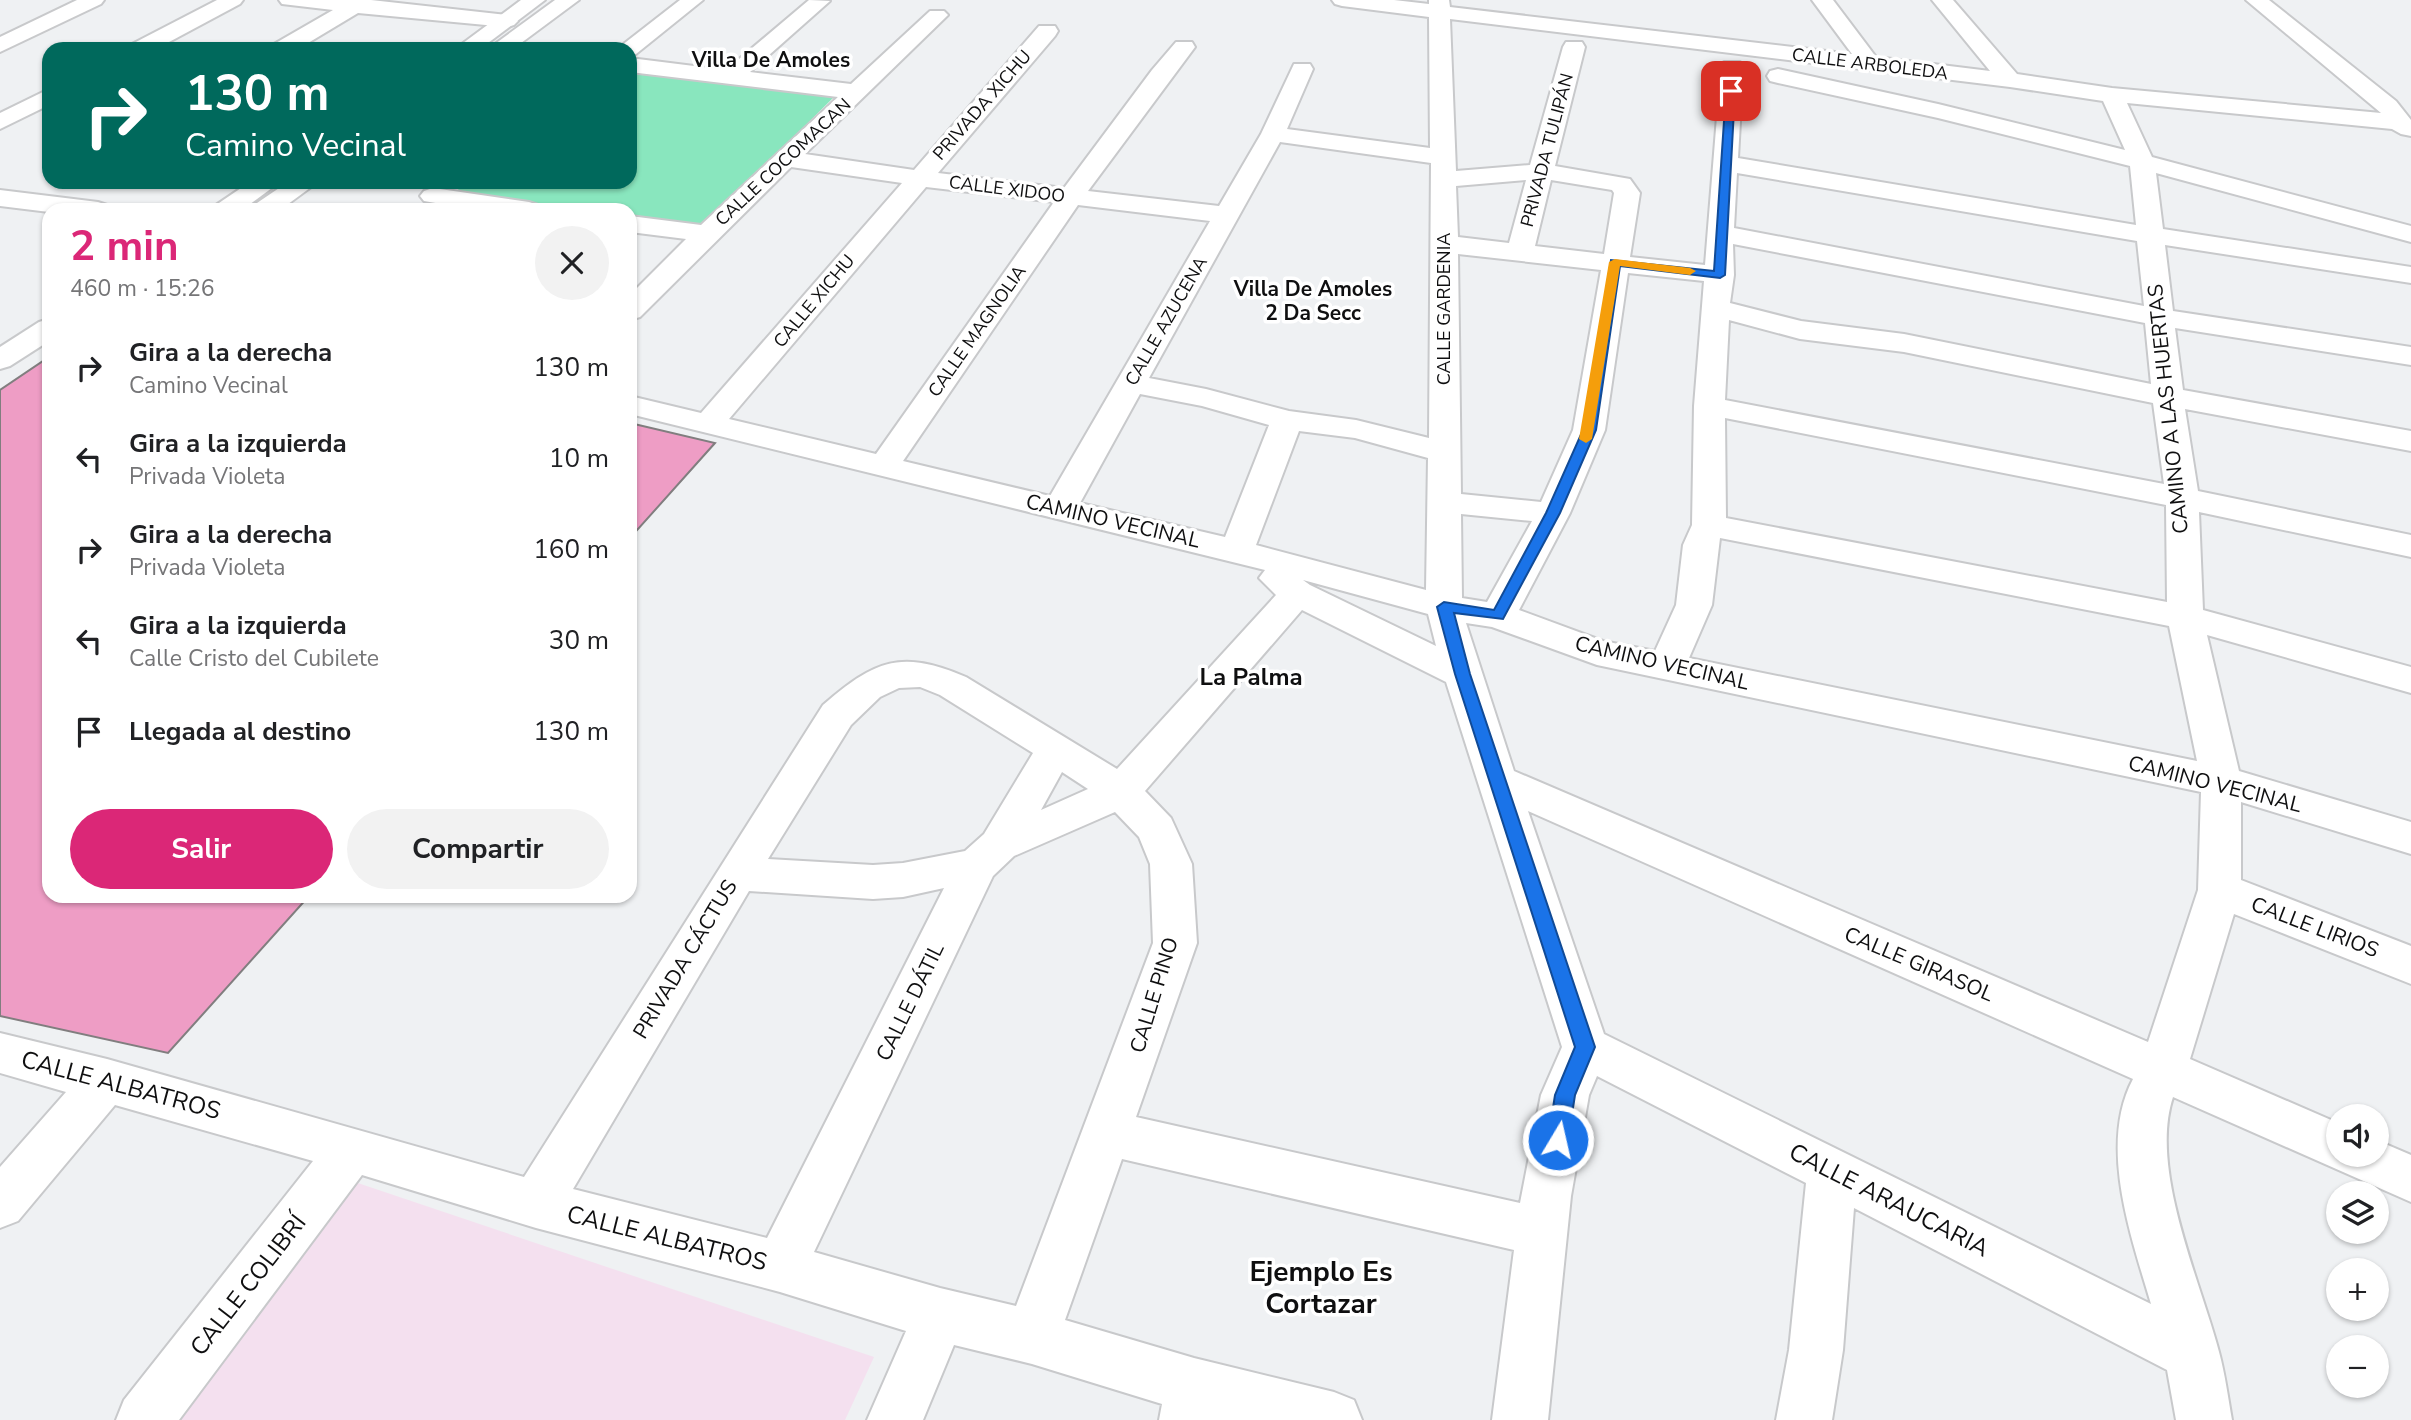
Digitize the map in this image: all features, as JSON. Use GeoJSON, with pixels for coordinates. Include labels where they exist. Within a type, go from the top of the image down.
{"type":"FeatureCollection","features":[{"type":"Feature","properties":{"kind":"street"},"geometry":{"type":"LineString","coordinates":[[0,45],[94,0]]}},
{"type":"Feature","properties":{"kind":"street"},"geometry":{"type":"LineString","coordinates":[[153,42],[233,0]]}},
{"type":"Feature","properties":{"kind":"street"},"geometry":{"type":"LineString","coordinates":[[289,0],[360,3],[507,21]]}},
{"type":"Feature","properties":{"kind":"street"},"geometry":{"type":"LineString","coordinates":[[476,42],[535,0]]}},
{"type":"Feature","properties":{"kind":"street"},"geometry":{"type":"LineString","coordinates":[[509,42],[569,0]]}},
{"type":"Feature","properties":{"kind":"street"},"geometry":{"type":"LineString","coordinates":[[637,42],[693,0]]}},
{"type":"Feature","properties":{"kind":"street","name":"CALLE ARBOLEDA"},"geometry":{"type":"LineString","coordinates":[[1342,0],[2010,80],[2112,95],[2405,126]]}},
{"type":"Feature","properties":{"kind":"street"},"geometry":{"type":"LineString","coordinates":[[1822,0],[1870,64]]}},
{"type":"Feature","properties":{"kind":"street"},"geometry":{"type":"LineString","coordinates":[[1942,0],[2010,80]]}},
{"type":"Feature","properties":{"kind":"street"},"geometry":{"type":"LineString","coordinates":[[2256,0],[2388,106],[2405,126]]}},
{"type":"Feature","properties":{"kind":"street"},"geometry":{"type":"LineString","coordinates":[[732,76],[820,1]]}},
{"type":"Feature","properties":{"kind":"street"},"geometry":{"type":"LineString","coordinates":[[294,42],[360,3]]}},
{"type":"Feature","properties":{"kind":"street"},"geometry":{"type":"LineString","coordinates":[[1439,13],[1574,47],[1732,67],[1904,102],[2142,161],[2411,234]]}},
{"type":"Feature","properties":{"kind":"street","name":"CALLE GARDENIA"},"geometry":{"type":"LineString","coordinates":[[1439,13],[1445,244],[1444,607],[1462,674],[1500,782],[1585,1047]]}},
{"type":"Feature","properties":{"kind":"street","name":"CALLE COCOMACAN"},"geometry":{"type":"LineString","coordinates":[[637,304],[705,234],[788,159],[937,15]]}},
{"type":"Feature","properties":{"kind":"street","name":"PRIVADA XICHU"},"geometry":{"type":"LineString","coordinates":[[918,178],[1047,31]]}},
{"type":"Feature","properties":{"kind":"street","name":"CALLE MAGNOLIA"},"geometry":{"type":"LineString","coordinates":[[883,467],[1071,197],[1160,75],[1184,47]]}},
{"type":"Feature","properties":{"kind":"street","name":"PRIVADA TULIPÁN"},"geometry":{"type":"LineString","coordinates":[[1519,254],[1574,47]]}},
{"type":"Feature","properties":{"kind":"street"},"geometry":{"type":"LineString","coordinates":[[637,66],[858,92]]}},
{"type":"Feature","properties":{"kind":"street"},"geometry":{"type":"LineString","coordinates":[[1667,667],[1694,606],[1698,551],[1709,524],[1709,406],[1715,308],[1720,275],[1732,67]]}},
{"type":"Feature","properties":{"kind":"street","name":"CALLE AZUCENA"},"geometry":{"type":"LineString","coordinates":[[1060,508],[1273,134],[1302,69]]}},
{"type":"Feature","properties":{"kind":"street","name":"CAMINO A LAS HUERTAS"},"geometry":{"type":"LineString","coordinates":[[2112,95],[2142,161],[2182,498],[2185,617],[2221,781],[2220,890],[2163,1069],[2147,1097],[2141,1139],[2152,1219],[2192,1353],[2204,1420]]}},
{"type":"Feature","properties":{"kind":"street"},"geometry":{"type":"LineString","coordinates":[[0,122],[42,100]]}},
{"type":"Feature","properties":{"kind":"street"},"geometry":{"type":"LineString","coordinates":[[1273,134],[1444,169],[1483,173],[1542,170],[1621,184],[1626,188],[1627,199],[1589,430],[1553,513],[1498,615]]}},
{"type":"Feature","properties":{"kind":"street","name":"CALLE XIDOO"},"geometry":{"type":"LineString","coordinates":[[788,159],[918,178],[1227,215]]}},
{"type":"Feature","properties":{"kind":"street"},"geometry":{"type":"LineString","coordinates":[[1727,164],[2149,235],[2411,275]]}},
{"type":"Feature","properties":{"kind":"street","name":"CALLE XICHU"},"geometry":{"type":"LineString","coordinates":[[709,423],[918,178]]}},
{"type":"Feature","properties":{"kind":"street"},"geometry":{"type":"LineString","coordinates":[[0,214],[12,199],[42,187]]}},
{"type":"Feature","properties":{"kind":"street"},"geometry":{"type":"LineString","coordinates":[[236,203],[256,189]]}},
{"type":"Feature","properties":{"kind":"street"},"geometry":{"type":"LineString","coordinates":[[274,203],[294,189]]}},
{"type":"Feature","properties":{"kind":"street"},"geometry":{"type":"LineString","coordinates":[[432,196],[480,203]]}},
{"type":"Feature","properties":{"kind":"street"},"geometry":{"type":"LineString","coordinates":[[12,199],[43,203]]}},
{"type":"Feature","properties":{"kind":"street"},"geometry":{"type":"LineString","coordinates":[[637,225],[705,234]]}},
{"type":"Feature","properties":{"kind":"street"},"geometry":{"type":"LineString","coordinates":[[1722,234],[2159,317],[2411,356]]}},
{"type":"Feature","properties":{"kind":"street"},"geometry":{"type":"LineString","coordinates":[[1445,244],[1720,275]]}},
{"type":"Feature","properties":{"kind":"street"},"geometry":{"type":"LineString","coordinates":[[1715,308],[1800,330],[1904,343],[2168,397],[2411,441]]}},
{"type":"Feature","properties":{"kind":"street"},"geometry":{"type":"LineString","coordinates":[[0,360],[42,333]]}},
{"type":"Feature","properties":{"kind":"street"},"geometry":{"type":"LineString","coordinates":[[1131,383],[1206,398],[1287,420],[1356,429],[1443,452]]}},
{"type":"Feature","properties":{"kind":"street"},"geometry":{"type":"LineString","coordinates":[[1709,406],[2182,498],[2411,546]]}},
{"type":"Feature","properties":{"kind":"street","name":"CAMINO VECINAL"},"geometry":{"type":"LineString","coordinates":[[637,407],[1254,555],[1444,607],[1498,615],[1597,652],[2221,781],[2411,838]]}},
{"type":"Feature","properties":{"kind":"street"},"geometry":{"type":"LineString","coordinates":[[1287,420],[1254,555],[1283,584],[1297,593],[1462,674]]}},
{"type":"Feature","properties":{"kind":"street"},"geometry":{"type":"LineString","coordinates":[[1444,502],[1553,513]]}},
{"type":"Feature","properties":{"kind":"street"},"geometry":{"type":"LineString","coordinates":[[1709,524],[2185,617],[2411,680]]}},
{"type":"Feature","properties":{"kind":"street"},"geometry":{"type":"LineString","coordinates":[[737,874],[873,882],[903,880],[988,855],[1121,792],[1297,593]]}},
{"type":"Feature","properties":{"kind":"street","name":"PRIVADA CÁCTUS"},"geometry":{"type":"LineString","coordinates":[[536,1204],[837,715],[867,688],[891,677],[918,673],[953,686],[1056,748]]}},
{"type":"Feature","properties":{"kind":"street","name":"CALLE PINO"},"geometry":{"type":"LineString","coordinates":[[1032,1336],[1175,943],[1171,864],[1156,829],[1121,792],[1056,748]]}},
{"type":"Feature","properties":{"kind":"street","name":"CALLE DÁTIL"},"geometry":{"type":"LineString","coordinates":[[780,1267],[988,855],[1056,748]]}},
{"type":"Feature","properties":{"kind":"street","name":"CALLE GIRASOL"},"geometry":{"type":"LineString","coordinates":[[1500,782],[2326,1141]]}},
{"type":"Feature","properties":{"kind":"street","name":"CALLE LIRIOS"},"geometry":{"type":"LineString","coordinates":[[2220,890],[2411,965]]}},
{"type":"Feature","properties":{"kind":"street"},"geometry":{"type":"LineString","coordinates":[[1520,1420],[1542,1232],[1565,1095],[1585,1047]]}},
{"type":"Feature","properties":{"kind":"street","name":"CALLE ARAUCARIA"},"geometry":{"type":"LineString","coordinates":[[1585,1047],[2192,1353]]}},
{"type":"Feature","properties":{"kind":"street","name":"CALLE ALBATROS"},"geometry":{"type":"LineString","coordinates":[[0,1053],[107,1080],[352,1149],[536,1204],[780,1267],[940,1315],[1032,1336],[1191,1403],[1334,1420]]}},
{"type":"Feature","properties":{"kind":"street"},"geometry":{"type":"LineString","coordinates":[[0,1204],[107,1080]]}},
{"type":"Feature","properties":{"kind":"street"},"geometry":{"type":"LineString","coordinates":[[1107,1133],[1542,1232]]}},
{"type":"Feature","properties":{"kind":"street","name":"CALLE COLIBRÍ"},"geometry":{"type":"LineString","coordinates":[[145,1420],[352,1149]]}},
{"type":"Feature","properties":{"kind":"street"},"geometry":{"type":"LineString","coordinates":[[2384,1167],[2411,1179]]}},
{"type":"Feature","properties":{"kind":"street"},"geometry":{"type":"LineString","coordinates":[[1804,1420],[1816,1350],[1832,1171]]}},
{"type":"Feature","properties":{"kind":"street"},"geometry":{"type":"LineString","coordinates":[[895,1420],[940,1315]]}},
{"type":"Feature","properties":{"kind":"shaded area"},"geometry":{"type":"Polygon","coordinates":[[[340,1177],[874,1357],[845,1420],[158,1420],[340,1177]]]}},
{"type":"Feature","properties":{"kind":"green space"},"geometry":{"type":"Polygon","coordinates":[[[637,74],[835,96],[702,228],[637,218],[637,203],[536,203],[456,191],[637,189],[637,74]]]}},
{"type":"Feature","properties":{"kind":"building"},"geometry":{"type":"Polygon","coordinates":[[[42,362],[42,903],[303,903],[168,1053],[0,1016],[0,390],[42,362]]]}},
{"type":"Feature","properties":{"kind":"building"},"geometry":{"type":"Polygon","coordinates":[[[637,425],[715,443],[637,530],[637,425]]]}},
{"type":"Feature","properties":{"kind":"slow traffic"},"geometry":{"type":"LineString","coordinates":[[1586,439],[1615,262],[1690,271]]}},
{"type":"Feature","properties":{"kind":"district","name":"Villa De Amoles"},"geometry":{"type":"Point","coordinates":[771,60]}},
{"type":"Feature","properties":{"kind":"district","name":"Villa De Amoles 2 Da Secc"},"geometry":{"type":"Point","coordinates":[1313,301]}},
{"type":"Feature","properties":{"kind":"district","name":"La Palma"},"geometry":{"type":"Point","coordinates":[1251,677]}},
{"type":"Feature","properties":{"kind":"district","name":"Ejemplo Es Cortazar"},"geometry":{"type":"Point","coordinates":[1321,1287]}},
{"type":"Feature","properties":{"kind":"route"},"geometry":{"type":"LineString","coordinates":[[1558,1140],[1565,1095],[1585,1047],[1500,782],[1462,674],[1444,607],[1498,615],[1553,513],[1579,459],[1589,430],[1615,262],[1720,275],[1731,91]]}}]}
